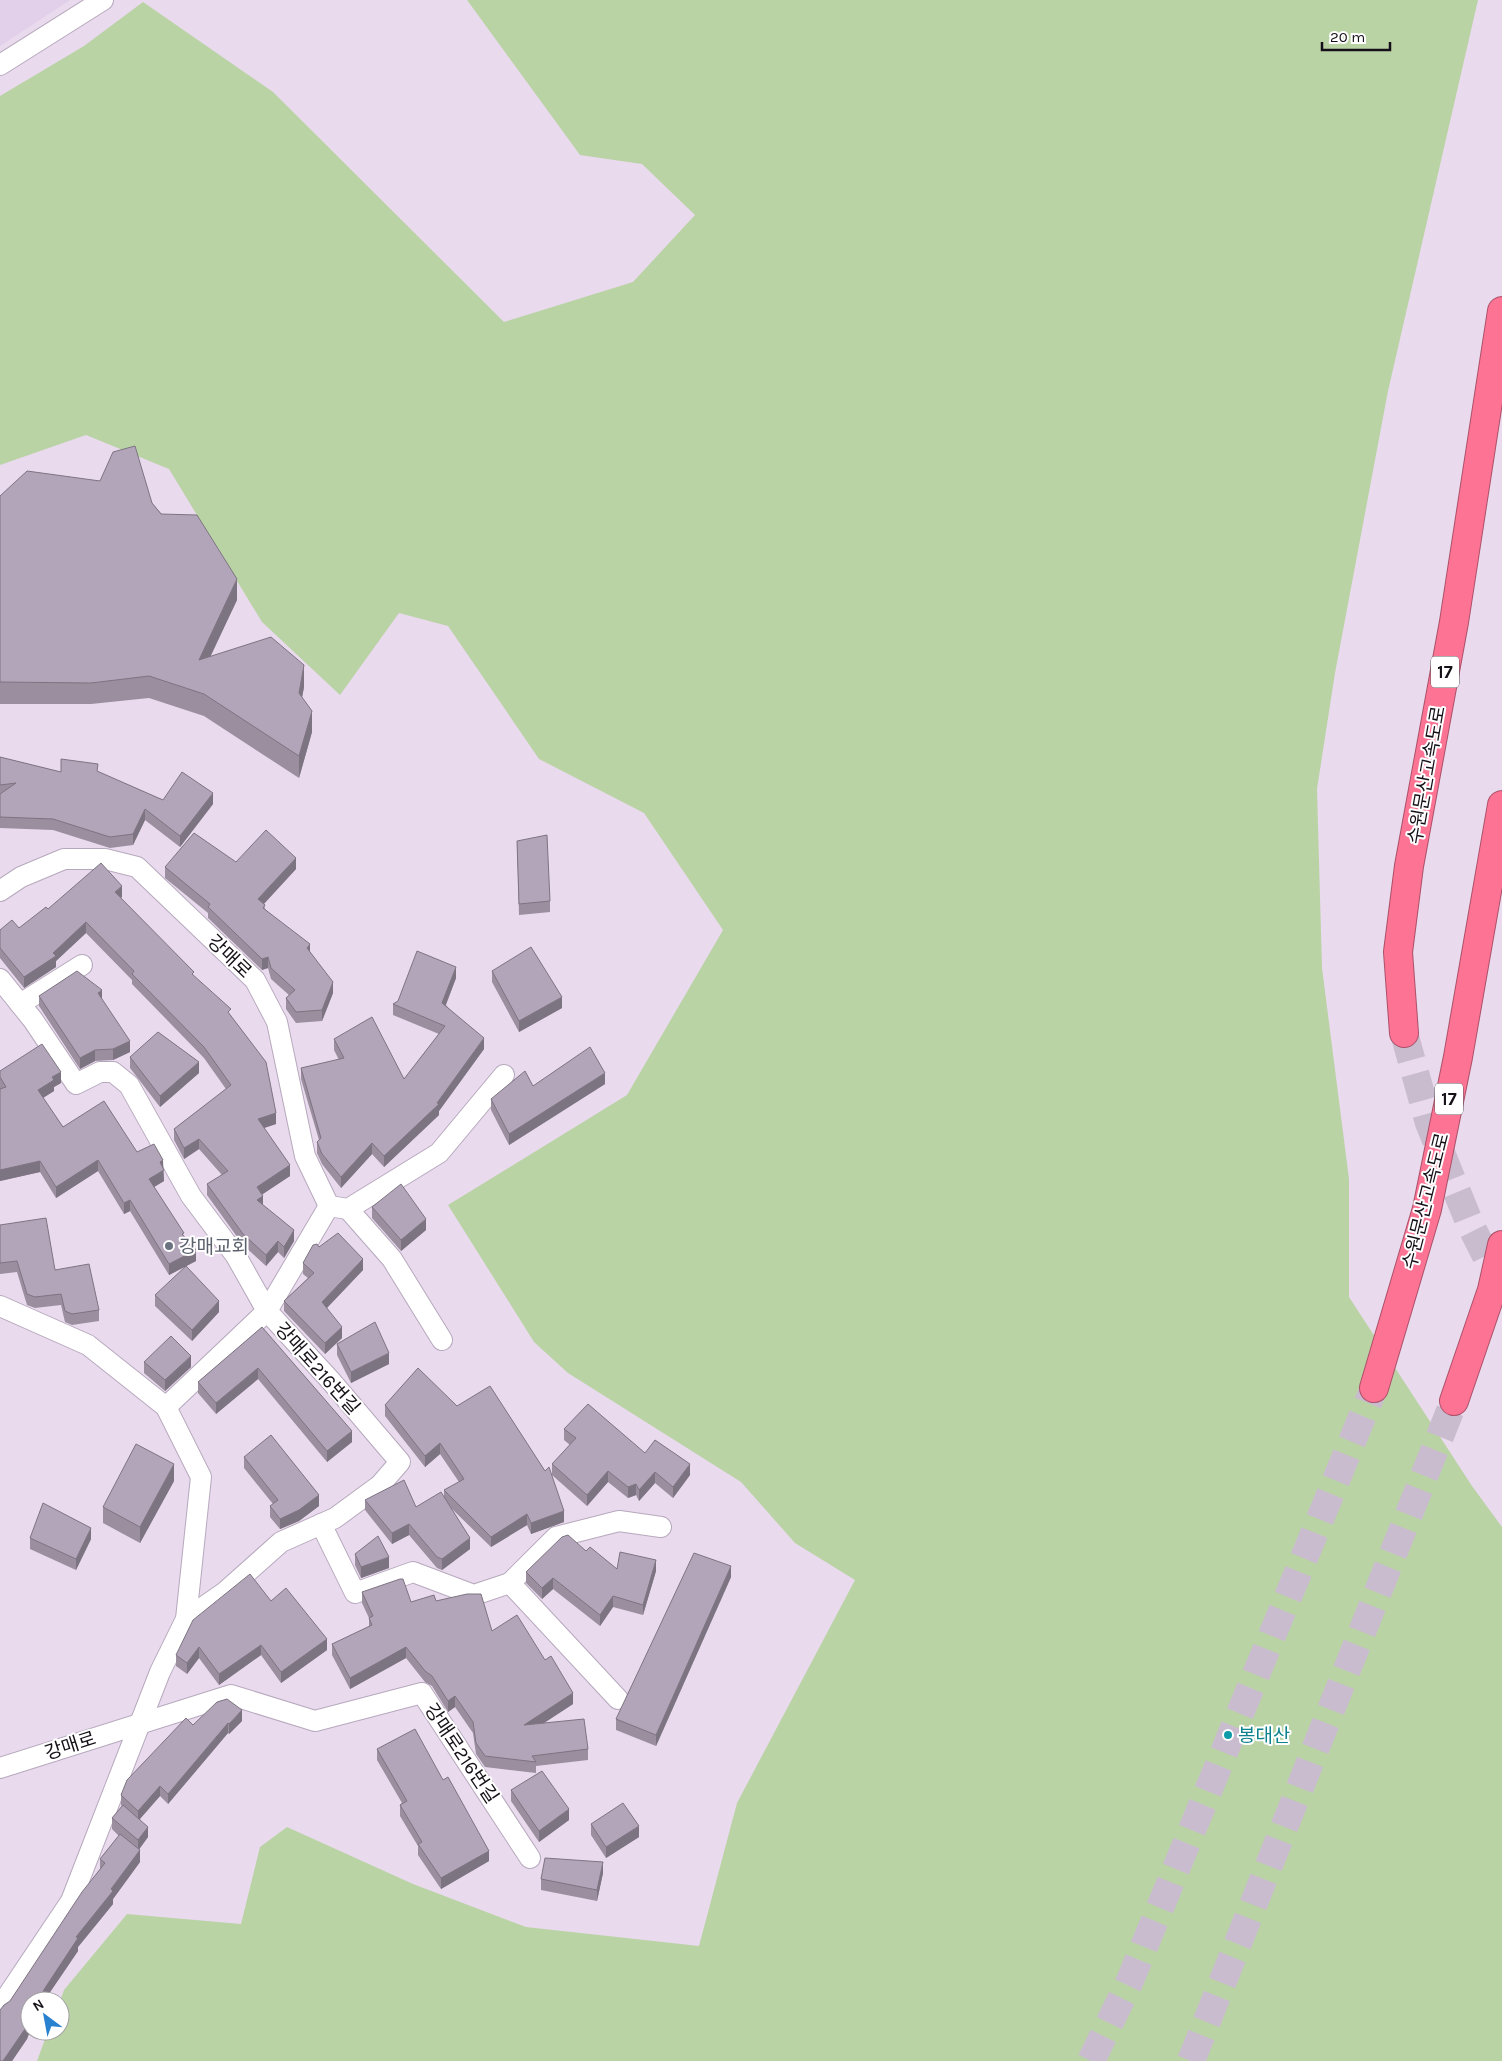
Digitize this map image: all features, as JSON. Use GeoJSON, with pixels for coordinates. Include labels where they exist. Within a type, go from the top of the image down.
{"type":"FeatureCollection","features":[{"type":"Feature","properties":{"kind":"highway","name":"수원문산고속도로"},"geometry":{"type":"LineString","coordinates":[[1404,1033],[1398,952],[1409,866],[1454,622],[1502,311]]}},
{"type":"Feature","properties":{"kind":"highway","name":"수원문산고속도로"},"geometry":{"type":"LineString","coordinates":[[1374,1388],[1427,1209],[1458,1057],[1502,805]]}},
{"type":"Feature","properties":{"kind":"highway"},"geometry":{"type":"LineString","coordinates":[[1454,1401],[1492,1290],[1502,1245]]}},
{"type":"Feature","properties":{"kind":"street"},"geometry":{"type":"LineString","coordinates":[[0,65],[104,0]]}},
{"type":"Feature","properties":{"kind":"street","name":"강매로"},"geometry":{"type":"LineString","coordinates":[[0,891],[22,877],[64,859],[104,859],[136,867],[249,974],[255,980],[277,1022],[305,1156],[329,1206]]}},
{"type":"Feature","properties":{"kind":"street"},"geometry":{"type":"LineString","coordinates":[[20,1004],[82,965]]}},
{"type":"Feature","properties":{"kind":"street"},"geometry":{"type":"LineString","coordinates":[[0,979],[20,1004],[76,1084],[100,1072],[113,1072],[129,1085],[191,1196],[236,1256],[267,1311]]}},
{"type":"Feature","properties":{"kind":"street"},"geometry":{"type":"LineString","coordinates":[[348,1209],[439,1153],[504,1075]]}},
{"type":"Feature","properties":{"kind":"street"},"geometry":{"type":"LineString","coordinates":[[329,1206],[348,1209],[392,1259],[442,1340]]}},
{"type":"Feature","properties":{"kind":"street","name":"강매로216번길"},"geometry":{"type":"LineString","coordinates":[[166,1407],[267,1311],[329,1206]]}},
{"type":"Feature","properties":{"kind":"street","name":"강매로216번길"},"geometry":{"type":"LineString","coordinates":[[0,1306],[88,1345],[166,1407],[201,1478],[186,1619],[160,1672],[71,1901],[0,2007]]}},
{"type":"Feature","properties":{"kind":"street","name":"강매로216번길"},"geometry":{"type":"LineString","coordinates":[[186,1619],[225,1592],[281,1542],[335,1518],[380,1485],[400,1462],[267,1311]]}},
{"type":"Feature","properties":{"kind":"street"},"geometry":{"type":"LineString","coordinates":[[321,1524],[355,1593],[414,1572],[474,1595],[510,1583],[556,1537],[619,1522],[661,1527]]}},
{"type":"Feature","properties":{"kind":"street"},"geometry":{"type":"LineString","coordinates":[[510,1583],[618,1699]]}},
{"type":"Feature","properties":{"kind":"street","name":"강매로216번길"},"geometry":{"type":"LineString","coordinates":[[141,1722],[231,1695],[315,1721],[422,1693],[530,1858]]}},
{"type":"Feature","properties":{"kind":"street","name":"강매로"},"geometry":{"type":"LineString","coordinates":[[0,1768],[141,1722]]}},
{"type":"Feature","properties":{"kind":"shaded area"},"geometry":{"type":"Polygon","coordinates":[[[0,0],[70,0],[0,46],[0,0]]]}},
{"type":"Feature","properties":{"kind":"green space"},"geometry":{"type":"Polygon","coordinates":[[[467,0],[1478,0],[1388,391],[1335,673],[1317,789],[1322,968],[1349,1179],[1349,1297],[1472,1486],[1502,1527],[1502,2061],[37,2061],[44,2041],[70,2041],[70,1991],[64,1990],[127,1914],[241,1924],[260,1847],[287,1827],[413,1884],[526,1927],[699,1946],[737,1803],[855,1580],[795,1543],[741,1482],[568,1373],[534,1342],[448,1205],[627,1095],[723,930],[644,813],[539,759],[448,626],[399,613],[340,695],[262,622],[169,469],[86,435],[0,465],[0,96],[84,46],[143,2],[273,92],[504,322],[633,282],[695,215],[642,164],[580,155],[467,0]]]}},
{"type":"Feature","properties":{"kind":"building"},"geometry":{"type":"Polygon","coordinates":[[[135,446],[152,503],[161,514],[197,515],[237,579],[199,660],[271,637],[304,665],[299,693],[312,711],[299,756],[204,694],[149,676],[91,683],[0,682],[0,496],[27,471],[100,481],[113,452],[135,446]]]}},
{"type":"Feature","properties":{"kind":"building"},"geometry":{"type":"Polygon","coordinates":[[[0,757],[61,772],[61,759],[98,764],[97,771],[163,800],[182,772],[213,793],[180,836],[145,809],[133,834],[110,837],[53,819],[0,817],[0,794],[16,783],[0,785],[0,757]]]}},
{"type":"Feature","properties":{"kind":"building"},"geometry":{"type":"Polygon","coordinates":[[[266,830],[296,858],[258,899],[265,905],[263,908],[310,944],[307,948],[333,982],[322,1010],[296,1012],[286,998],[295,990],[271,968],[268,957],[262,959],[208,907],[210,904],[165,867],[194,833],[236,862],[266,830]]]}},
{"type":"Feature","properties":{"kind":"building"},"geometry":{"type":"Polygon","coordinates":[[[547,835],[550,901],[519,904],[517,841],[547,835]]]}},
{"type":"Feature","properties":{"kind":"building"},"geometry":{"type":"Polygon","coordinates":[[[101,863],[122,886],[115,892],[194,972],[192,974],[231,1009],[228,1012],[266,1062],[276,1113],[258,1119],[290,1165],[257,1187],[263,1196],[257,1200],[294,1230],[284,1247],[278,1241],[266,1255],[243,1234],[207,1184],[228,1171],[199,1139],[184,1148],[174,1129],[231,1085],[204,1047],[132,974],[134,971],[86,922],[53,953],[56,956],[24,977],[0,948],[0,930],[12,920],[19,928],[46,907],[48,909],[101,863]]]}},
{"type":"Feature","properties":{"kind":"building"},"geometry":{"type":"Polygon","coordinates":[[[531,947],[562,997],[519,1021],[492,971],[531,947]]]}},
{"type":"Feature","properties":{"kind":"building"},"geometry":{"type":"Polygon","coordinates":[[[417,951],[456,967],[442,1003],[484,1038],[437,1103],[439,1104],[384,1156],[372,1143],[341,1177],[322,1154],[317,1142],[321,1138],[301,1068],[344,1058],[334,1039],[372,1017],[404,1079],[445,1026],[393,1004],[398,1001],[417,951]]]}},
{"type":"Feature","properties":{"kind":"building"},"geometry":{"type":"Polygon","coordinates":[[[77,971],[102,990],[98,993],[130,1041],[113,1049],[95,1050],[80,1058],[39,996],[77,971]]]}},
{"type":"Feature","properties":{"kind":"building"},"geometry":{"type":"Polygon","coordinates":[[[158,1032],[199,1062],[160,1096],[130,1057],[158,1032]]]}},
{"type":"Feature","properties":{"kind":"building"},"geometry":{"type":"Polygon","coordinates":[[[42,1044],[61,1072],[52,1077],[54,1080],[38,1090],[63,1127],[104,1101],[137,1152],[154,1144],[163,1160],[160,1162],[164,1170],[149,1179],[184,1233],[182,1234],[196,1250],[169,1264],[130,1200],[124,1203],[98,1160],[56,1187],[40,1161],[0,1170],[0,1089],[6,1087],[0,1077],[0,1071],[42,1044]]]}},
{"type":"Feature","properties":{"kind":"building"},"geometry":{"type":"Polygon","coordinates":[[[590,1047],[605,1073],[509,1134],[491,1099],[525,1071],[533,1086],[590,1047]]]}},
{"type":"Feature","properties":{"kind":"building"},"geometry":{"type":"Polygon","coordinates":[[[401,1184],[426,1219],[401,1240],[372,1207],[401,1184]]]}},
{"type":"Feature","properties":{"kind":"building"},"geometry":{"type":"Polygon","coordinates":[[[46,1218],[55,1270],[89,1264],[99,1310],[72,1314],[65,1311],[61,1294],[35,1297],[27,1294],[17,1261],[0,1263],[0,1225],[46,1218]]]}},
{"type":"Feature","properties":{"kind":"building"},"geometry":{"type":"Polygon","coordinates":[[[338,1233],[363,1259],[322,1302],[342,1327],[325,1343],[284,1301],[314,1273],[303,1263],[313,1245],[317,1244],[319,1247],[338,1233]]]}},
{"type":"Feature","properties":{"kind":"building"},"geometry":{"type":"Polygon","coordinates":[[[186,1266],[219,1301],[192,1330],[155,1295],[186,1266]]]}},
{"type":"Feature","properties":{"kind":"building"},"geometry":{"type":"Polygon","coordinates":[[[375,1322],[389,1353],[351,1372],[337,1344],[375,1322]]]}},
{"type":"Feature","properties":{"kind":"building"},"geometry":{"type":"Polygon","coordinates":[[[262,1327],[352,1431],[327,1451],[258,1368],[216,1403],[198,1382],[262,1327]]]}},
{"type":"Feature","properties":{"kind":"building"},"geometry":{"type":"Polygon","coordinates":[[[171,1336],[191,1356],[165,1380],[144,1362],[171,1336]]]}},
{"type":"Feature","properties":{"kind":"building"},"geometry":{"type":"Polygon","coordinates":[[[418,1368],[457,1406],[490,1386],[545,1471],[549,1467],[564,1511],[531,1523],[527,1514],[491,1537],[444,1490],[464,1479],[440,1443],[425,1456],[385,1405],[418,1368]]]}},
{"type":"Feature","properties":{"kind":"building"},"geometry":{"type":"Polygon","coordinates":[[[588,1404],[645,1453],[655,1440],[690,1464],[673,1487],[655,1472],[639,1490],[636,1484],[628,1487],[608,1471],[587,1495],[552,1464],[576,1438],[564,1429],[588,1404]]]}},
{"type":"Feature","properties":{"kind":"building"},"geometry":{"type":"Polygon","coordinates":[[[271,1435],[319,1495],[299,1510],[280,1519],[270,1506],[278,1500],[244,1457],[271,1435]]]}},
{"type":"Feature","properties":{"kind":"building"},"geometry":{"type":"Polygon","coordinates":[[[136,1444],[174,1464],[140,1527],[103,1507],[136,1444]]]}},
{"type":"Feature","properties":{"kind":"building"},"geometry":{"type":"Polygon","coordinates":[[[404,1480],[416,1507],[441,1492],[470,1538],[442,1559],[437,1557],[409,1524],[392,1533],[365,1500],[404,1480]]]}},
{"type":"Feature","properties":{"kind":"building"},"geometry":{"type":"Polygon","coordinates":[[[43,1503],[91,1528],[76,1559],[30,1538],[43,1503]]]}},
{"type":"Feature","properties":{"kind":"building"},"geometry":{"type":"Polygon","coordinates":[[[568,1535],[586,1551],[590,1547],[617,1569],[620,1552],[656,1560],[643,1605],[613,1596],[600,1615],[553,1578],[542,1588],[526,1572],[562,1537],[568,1535]]]}},
{"type":"Feature","properties":{"kind":"building"},"geometry":{"type":"Polygon","coordinates":[[[378,1536],[389,1557],[361,1567],[355,1554],[378,1536]]]}},
{"type":"Feature","properties":{"kind":"building"},"geometry":{"type":"Polygon","coordinates":[[[694,1553],[731,1566],[656,1735],[616,1719],[694,1553]]]}},
{"type":"Feature","properties":{"kind":"building"},"geometry":{"type":"Polygon","coordinates":[[[250,1574],[271,1601],[286,1588],[327,1639],[281,1672],[261,1645],[219,1674],[199,1647],[187,1663],[176,1655],[193,1620],[250,1574]]]}},
{"type":"Feature","properties":{"kind":"building"},"geometry":{"type":"Polygon","coordinates":[[[403,1579],[411,1602],[434,1595],[436,1601],[467,1594],[481,1594],[492,1631],[517,1615],[545,1660],[551,1656],[573,1693],[524,1725],[584,1719],[588,1749],[532,1756],[536,1762],[485,1756],[476,1743],[473,1722],[455,1696],[448,1701],[432,1676],[425,1671],[406,1647],[350,1678],[332,1644],[372,1625],[369,1618],[373,1616],[362,1592],[403,1579]]]}},
{"type":"Feature","properties":{"kind":"building"},"geometry":{"type":"Polygon","coordinates":[[[227,1699],[242,1710],[228,1723],[168,1794],[160,1786],[138,1811],[121,1795],[127,1780],[186,1718],[193,1725],[217,1702],[227,1699]]]}},
{"type":"Feature","properties":{"kind":"building"},"geometry":{"type":"Polygon","coordinates":[[[415,1729],[443,1780],[448,1777],[489,1851],[441,1878],[418,1844],[422,1842],[400,1805],[407,1801],[377,1749],[415,1729]]]}},
{"type":"Feature","properties":{"kind":"building"},"geometry":{"type":"Polygon","coordinates":[[[542,1771],[569,1809],[539,1831],[511,1790],[542,1771]]]}},
{"type":"Feature","properties":{"kind":"building"},"geometry":{"type":"Polygon","coordinates":[[[623,1803],[639,1826],[606,1847],[591,1824],[623,1803]]]}},
{"type":"Feature","properties":{"kind":"building"},"geometry":{"type":"Polygon","coordinates":[[[123,1805],[148,1827],[138,1840],[112,1818],[123,1805]]]}},
{"type":"Feature","properties":{"kind":"building"},"geometry":{"type":"Polygon","coordinates":[[[120,1834],[140,1850],[111,1889],[113,1891],[76,1937],[78,1938],[43,1991],[20,1991],[20,2036],[3,2061],[0,2061],[0,2010],[10,2001],[82,1892],[105,1863],[100,1859],[120,1834]]]}},
{"type":"Feature","properties":{"kind":"building"},"geometry":{"type":"Polygon","coordinates":[[[545,1858],[603,1862],[597,1890],[541,1879],[545,1858]]]}},
{"type":"Feature","properties":{"kind":"tunnel"},"geometry":{"type":"LineString","coordinates":[[1404,1033],[1429,1123],[1470,1224],[1502,1288]]}},
{"type":"Feature","properties":{"kind":"tunnel"},"geometry":{"type":"LineString","coordinates":[[1091,2061],[1129,1983],[1374,1388]]}},
{"type":"Feature","properties":{"kind":"tunnel"},"geometry":{"type":"LineString","coordinates":[[1191,2061],[1454,1401]]}},
{"type":"Feature","properties":{"kind":"place","name":"강매교회"},"geometry":{"type":"Point","coordinates":[169,1246]}},
{"type":"Feature","properties":{"kind":"place","name":"봉대산"},"geometry":{"type":"Point","coordinates":[1228,1735]}}]}
